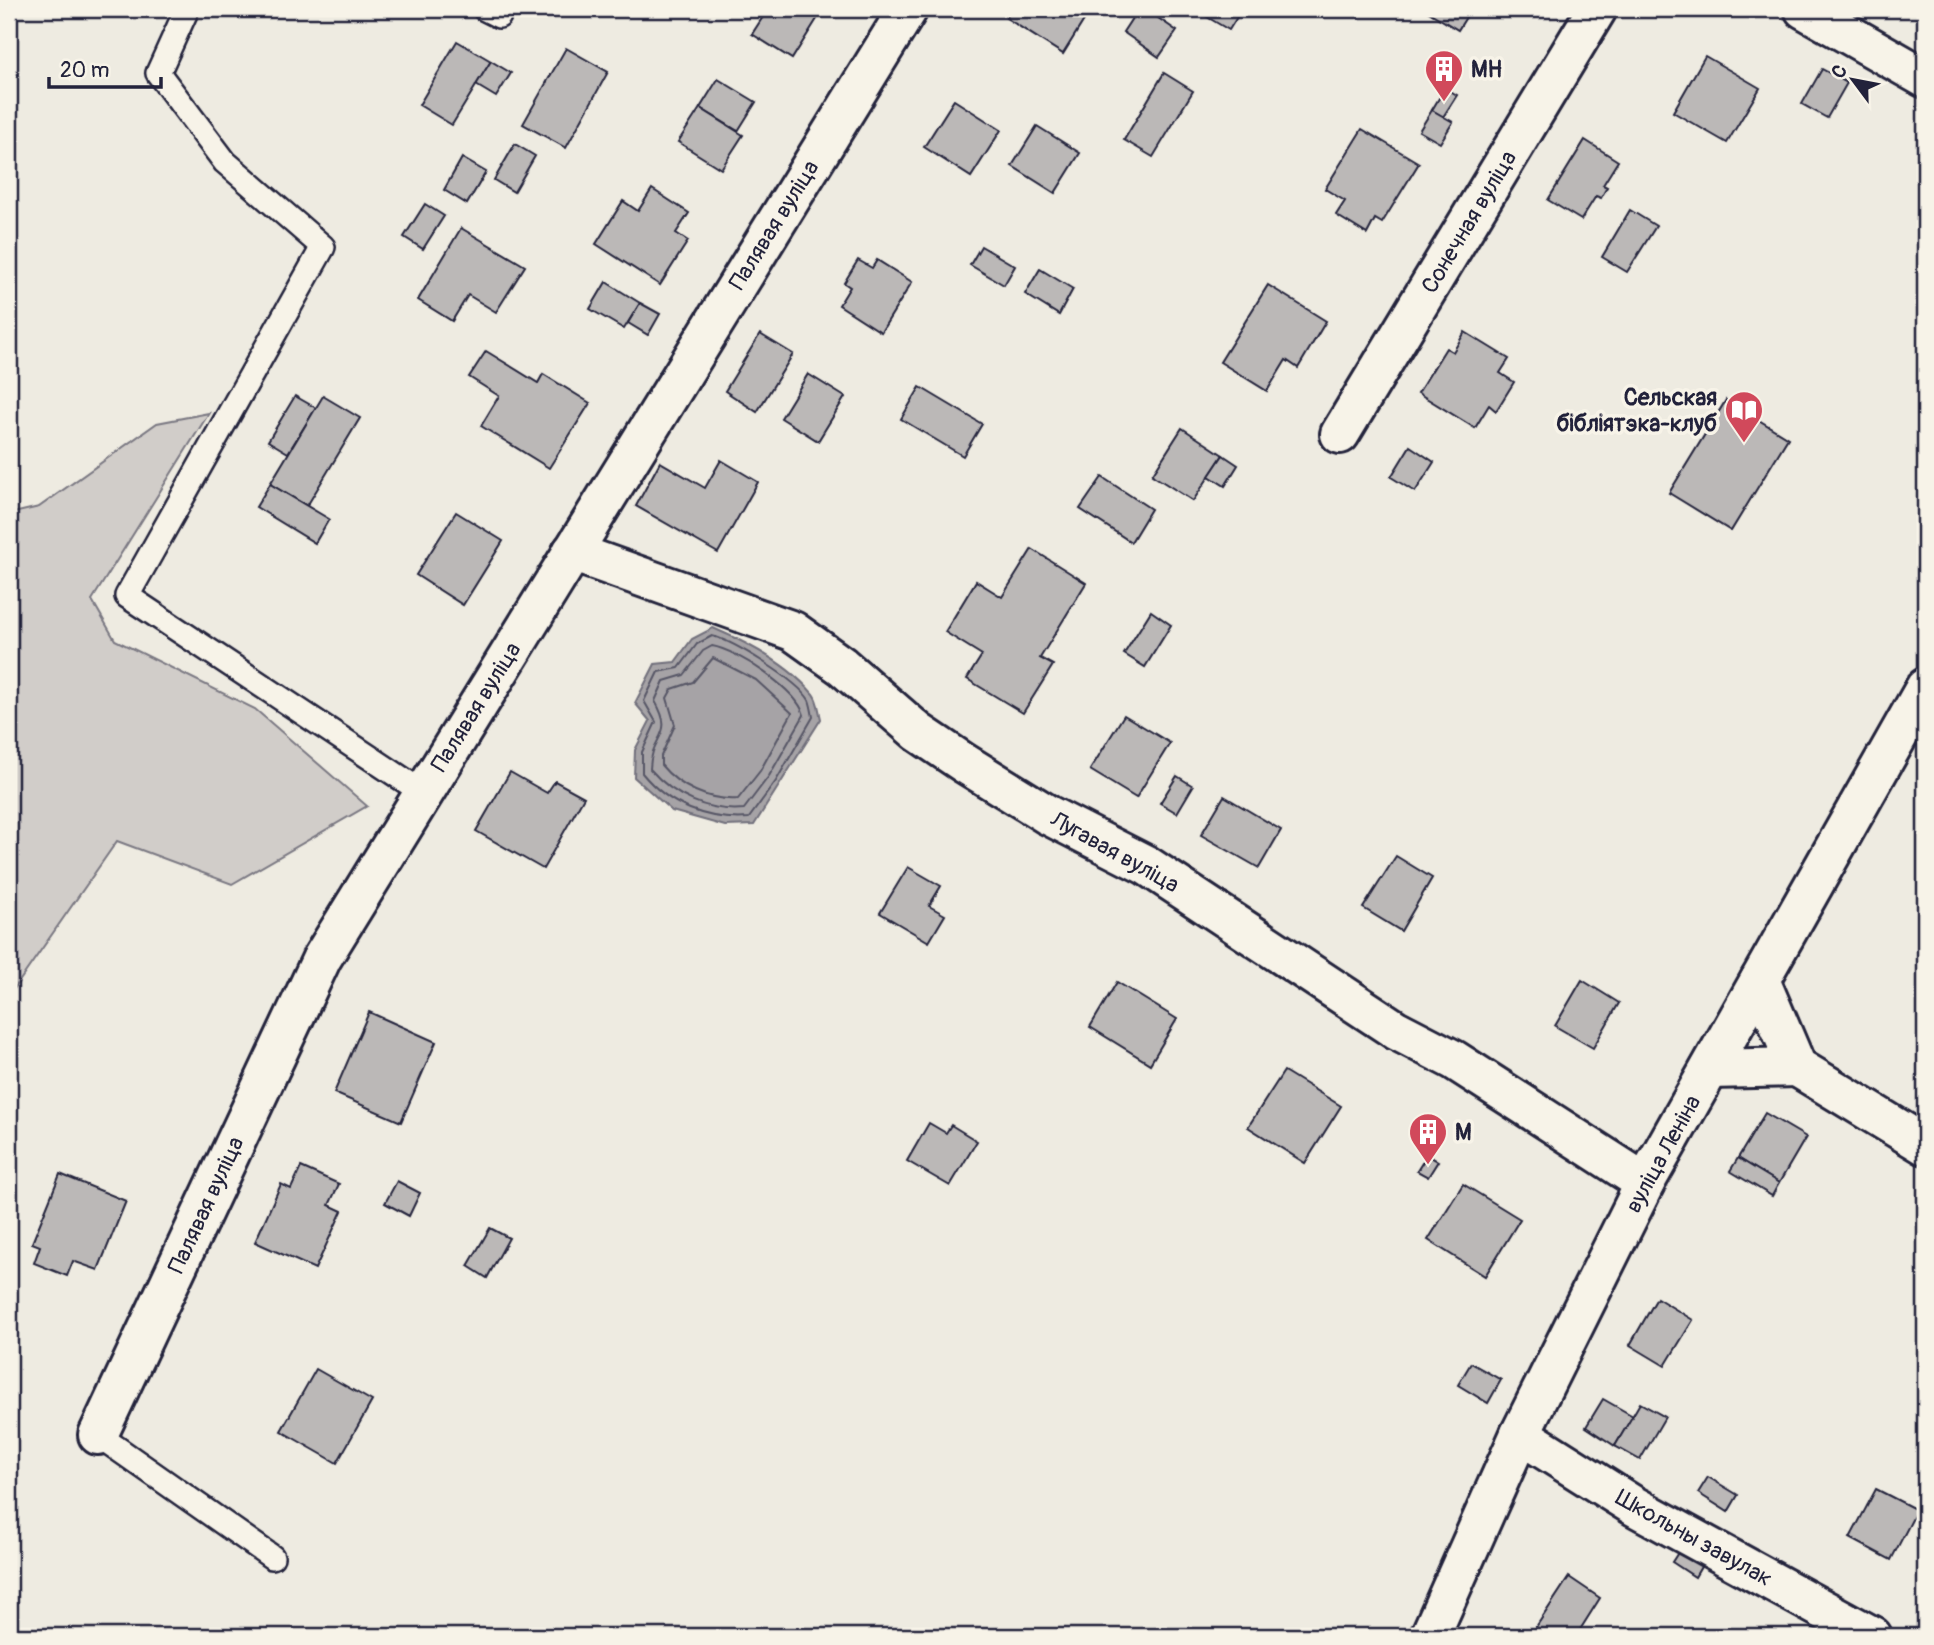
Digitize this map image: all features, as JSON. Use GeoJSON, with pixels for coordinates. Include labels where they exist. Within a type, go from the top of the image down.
{"type":"FeatureCollection","features":[{"type":"Feature","properties":{"kind":"street","name":"Палявая вуліца"},"geometry":{"type":"LineString","coordinates":[[98,1435],[322,958],[422,792],[908,9]]}},
{"type":"Feature","properties":{"kind":"street","name":"Сонечная вуліца"},"geometry":{"type":"LineString","coordinates":[[1340,434],[1597,9]]}},
{"type":"Feature","properties":{"kind":"street"},"geometry":{"type":"LineString","coordinates":[[1804,9],[1925,78]]}},
{"type":"Feature","properties":{"kind":"street","name":"Лугавая вуліца"},"geometry":{"type":"LineString","coordinates":[[572,552],[793,631],[842,666],[918,732],[964,763],[1048,815],[1146,865],[1396,1030],[1454,1060],[1646,1183]]}},
{"type":"Feature","properties":{"kind":"street","name":"вуліца Леніна"},"geometry":{"type":"LineString","coordinates":[[1430,1636],[1520,1434],[1646,1183],[1925,688]]}},
{"type":"Feature","properties":{"kind":"street"},"geometry":{"type":"LineString","coordinates":[[1760,980],[1797,1067]]}},
{"type":"Feature","properties":{"kind":"street"},"geometry":{"type":"LineString","coordinates":[[1710,1069],[1797,1067],[1925,1145]]}},
{"type":"Feature","properties":{"kind":"street","name":"Школьны завулак"},"geometry":{"type":"LineString","coordinates":[[1520,1434],[1634,1506],[1872,1636]]}},
{"type":"Feature","properties":{"kind":"lane"},"geometry":{"type":"LineString","coordinates":[[187,9],[158,73],[225,162],[323,247],[127,596],[422,792]]}},
{"type":"Feature","properties":{"kind":"lane"},"geometry":{"type":"LineString","coordinates":[[98,1435],[272,1557]]}},
{"type":"Feature","properties":{"kind":"shaded area"},"geometry":{"type":"Polygon","coordinates":[[[209,413],[92,600],[115,640],[255,709],[367,806],[232,884],[117,841],[9,996],[9,514],[39,507],[157,423],[209,413]]]}},
{"type":"Feature","properties":{"kind":"water"},"geometry":{"type":"Polygon","coordinates":[[[713,628],[740,640],[792,673],[815,696],[821,719],[754,825],[725,826],[672,811],[634,777],[635,750],[650,721],[635,703],[655,664],[675,662],[692,639],[713,628]]]}},
{"type":"Feature","properties":{"kind":"building"},"geometry":{"type":"Polygon","coordinates":[[[768,9],[822,11],[792,59],[752,34],[768,9]]]}},
{"type":"Feature","properties":{"kind":"building"},"geometry":{"type":"Polygon","coordinates":[[[1011,9],[1073,9],[1086,17],[1063,54],[1006,18],[1011,9]]]}},
{"type":"Feature","properties":{"kind":"building"},"geometry":{"type":"Polygon","coordinates":[[[1138,9],[1145,9],[1177,31],[1159,57],[1123,32],[1138,9]]]}},
{"type":"Feature","properties":{"kind":"building"},"geometry":{"type":"Polygon","coordinates":[[[1205,9],[1242,9],[1229,30],[1202,14],[1205,9]]]}},
{"type":"Feature","properties":{"kind":"building"},"geometry":{"type":"Polygon","coordinates":[[[1424,9],[1471,9],[1458,30],[1424,9]]]}},
{"type":"Feature","properties":{"kind":"building"},"geometry":{"type":"Polygon","coordinates":[[[457,41],[491,61],[452,125],[419,105],[457,41]]]}},
{"type":"Feature","properties":{"kind":"building"},"geometry":{"type":"Polygon","coordinates":[[[566,48],[608,72],[566,148],[523,124],[566,48]]]}},
{"type":"Feature","properties":{"kind":"building"},"geometry":{"type":"Polygon","coordinates":[[[1705,56],[1760,88],[1727,143],[1673,112],[1705,56]]]}},
{"type":"Feature","properties":{"kind":"building"},"geometry":{"type":"Polygon","coordinates":[[[491,61],[511,73],[496,97],[476,85],[491,61]]]}},
{"type":"Feature","properties":{"kind":"building"},"geometry":{"type":"Polygon","coordinates":[[[1822,69],[1847,83],[1827,118],[1802,104],[1822,69]]]}},
{"type":"Feature","properties":{"kind":"building"},"geometry":{"type":"Polygon","coordinates":[[[1164,73],[1193,91],[1153,157],[1124,140],[1164,73]]]}},
{"type":"Feature","properties":{"kind":"building"},"geometry":{"type":"Polygon","coordinates":[[[718,79],[756,102],[738,131],[700,108],[718,79]]]}},
{"type":"Feature","properties":{"kind":"building","name":"МН"},"geometry":{"type":"Polygon","coordinates":[[[1445,88],[1457,95],[1443,117],[1432,110],[1445,88]]]}},
{"type":"Feature","properties":{"kind":"building"},"geometry":{"type":"Polygon","coordinates":[[[954,100],[1001,130],[971,177],[924,147],[954,100]]]}},
{"type":"Feature","properties":{"kind":"building"},"geometry":{"type":"Polygon","coordinates":[[[700,108],[743,135],[721,169],[678,142],[700,108]]]}},
{"type":"Feature","properties":{"kind":"building"},"geometry":{"type":"Polygon","coordinates":[[[1432,110],[1453,122],[1440,143],[1419,131],[1432,110]]]}},
{"type":"Feature","properties":{"kind":"building"},"geometry":{"type":"Polygon","coordinates":[[[1037,126],[1080,153],[1055,193],[1012,166],[1037,126]]]}},
{"type":"Feature","properties":{"kind":"building"},"geometry":{"type":"Polygon","coordinates":[[[1362,129],[1419,163],[1382,223],[1375,219],[1367,234],[1336,215],[1345,201],[1325,189],[1362,129]]]}},
{"type":"Feature","properties":{"kind":"building"},"geometry":{"type":"Polygon","coordinates":[[[1585,140],[1618,161],[1603,185],[1607,187],[1601,198],[1596,196],[1581,220],[1548,200],[1585,140]]]}},
{"type":"Feature","properties":{"kind":"building"},"geometry":{"type":"Polygon","coordinates":[[[515,144],[535,156],[514,192],[494,180],[515,144]]]}},
{"type":"Feature","properties":{"kind":"building"},"geometry":{"type":"Polygon","coordinates":[[[462,158],[486,172],[467,204],[444,190],[462,158]]]}},
{"type":"Feature","properties":{"kind":"building"},"geometry":{"type":"Polygon","coordinates":[[[652,189],[689,213],[676,233],[688,241],[660,285],[596,244],[623,201],[638,211],[652,189]]]}},
{"type":"Feature","properties":{"kind":"building"},"geometry":{"type":"Polygon","coordinates":[[[425,204],[444,216],[423,249],[404,237],[425,204]]]}},
{"type":"Feature","properties":{"kind":"building"},"geometry":{"type":"Polygon","coordinates":[[[1630,210],[1656,226],[1627,272],[1602,257],[1630,210]]]}},
{"type":"Feature","properties":{"kind":"building"},"geometry":{"type":"Polygon","coordinates":[[[461,228],[525,266],[496,312],[468,295],[452,321],[418,300],[461,228]]]}},
{"type":"Feature","properties":{"kind":"building"},"geometry":{"type":"Polygon","coordinates":[[[981,246],[1015,266],[1004,285],[970,265],[981,246]]]}},
{"type":"Feature","properties":{"kind":"building"},"geometry":{"type":"Polygon","coordinates":[[[858,260],[872,268],[877,260],[912,282],[881,332],[839,305],[850,287],[844,283],[858,260]]]}},
{"type":"Feature","properties":{"kind":"building"},"geometry":{"type":"Polygon","coordinates":[[[1040,269],[1073,289],[1059,315],[1025,294],[1040,269]]]}},
{"type":"Feature","properties":{"kind":"building"},"geometry":{"type":"Polygon","coordinates":[[[606,282],[640,303],[624,329],[590,309],[606,282]]]}},
{"type":"Feature","properties":{"kind":"building"},"geometry":{"type":"Polygon","coordinates":[[[1268,285],[1326,321],[1298,368],[1286,360],[1267,391],[1220,362],[1268,285]]]}},
{"type":"Feature","properties":{"kind":"building"},"geometry":{"type":"Polygon","coordinates":[[[640,303],[660,314],[648,335],[628,323],[640,303]]]}},
{"type":"Feature","properties":{"kind":"building"},"geometry":{"type":"Polygon","coordinates":[[[1465,332],[1509,359],[1500,373],[1514,382],[1496,411],[1489,405],[1475,428],[1418,393],[1446,348],[1453,352],[1465,332]]]}},
{"type":"Feature","properties":{"kind":"building"},"geometry":{"type":"Polygon","coordinates":[[[760,334],[793,354],[757,412],[725,391],[760,334]]]}},
{"type":"Feature","properties":{"kind":"building"},"geometry":{"type":"Polygon","coordinates":[[[486,351],[538,383],[543,374],[590,403],[549,468],[481,426],[499,396],[469,377],[486,351]]]}},
{"type":"Feature","properties":{"kind":"building"},"geometry":{"type":"Polygon","coordinates":[[[808,374],[845,397],[818,441],[781,418],[808,374]]]}},
{"type":"Feature","properties":{"kind":"building"},"geometry":{"type":"Polygon","coordinates":[[[920,387],[982,424],[963,456],[901,419],[920,387]]]}},
{"type":"Feature","properties":{"kind":"building"},"geometry":{"type":"Polygon","coordinates":[[[295,396],[316,408],[288,453],[268,441],[295,396]]]}},
{"type":"Feature","properties":{"kind":"building"},"geometry":{"type":"Polygon","coordinates":[[[323,396],[360,418],[307,506],[270,484],[323,396]]]}},
{"type":"Feature","properties":{"kind":"building"},"geometry":{"type":"Polygon","coordinates":[[[1726,400],[1788,438],[1731,531],[1669,493],[1726,400]]]}},
{"type":"Feature","properties":{"kind":"building"},"geometry":{"type":"Polygon","coordinates":[[[1182,428],[1223,455],[1193,501],[1152,475],[1182,428]]]}},
{"type":"Feature","properties":{"kind":"building"},"geometry":{"type":"Polygon","coordinates":[[[1410,446],[1434,462],[1415,492],[1391,477],[1410,446]]]}},
{"type":"Feature","properties":{"kind":"building"},"geometry":{"type":"Polygon","coordinates":[[[1223,455],[1238,465],[1225,486],[1209,476],[1223,455]]]}},
{"type":"Feature","properties":{"kind":"building"},"geometry":{"type":"Polygon","coordinates":[[[721,460],[758,482],[718,553],[636,506],[660,462],[705,488],[721,460]]]}},
{"type":"Feature","properties":{"kind":"building"},"geometry":{"type":"Polygon","coordinates":[[[1102,477],[1151,509],[1131,542],[1080,509],[1102,477]]]}},
{"type":"Feature","properties":{"kind":"building"},"geometry":{"type":"Polygon","coordinates":[[[270,484],[329,519],[315,543],[256,507],[270,484]]]}},
{"type":"Feature","properties":{"kind":"building"},"geometry":{"type":"Polygon","coordinates":[[[456,512],[503,541],[463,605],[416,575],[456,512]]]}},
{"type":"Feature","properties":{"kind":"building"},"geometry":{"type":"Polygon","coordinates":[[[1032,549],[1086,583],[1040,658],[1053,665],[1023,713],[967,679],[982,655],[945,632],[976,581],[1002,597],[1032,549]]]}},
{"type":"Feature","properties":{"kind":"building"},"geometry":{"type":"Polygon","coordinates":[[[1151,611],[1171,625],[1145,667],[1124,654],[1151,611]]]}},
{"type":"Feature","properties":{"kind":"building"},"geometry":{"type":"Polygon","coordinates":[[[1124,715],[1170,743],[1136,798],[1090,770],[1124,715]]]}},
{"type":"Feature","properties":{"kind":"building"},"geometry":{"type":"Polygon","coordinates":[[[510,772],[547,793],[555,781],[584,797],[543,869],[476,831],[510,772]]]}},
{"type":"Feature","properties":{"kind":"building"},"geometry":{"type":"Polygon","coordinates":[[[1177,776],[1193,786],[1177,813],[1160,803],[1177,776]]]}},
{"type":"Feature","properties":{"kind":"building"},"geometry":{"type":"Polygon","coordinates":[[[1224,796],[1281,830],[1259,868],[1201,835],[1224,796]]]}},
{"type":"Feature","properties":{"kind":"building"},"geometry":{"type":"Polygon","coordinates":[[[1396,856],[1432,878],[1401,931],[1363,908],[1396,856]]]}},
{"type":"Feature","properties":{"kind":"building"},"geometry":{"type":"Polygon","coordinates":[[[908,867],[941,886],[929,906],[945,915],[929,942],[880,913],[908,867]]]}},
{"type":"Feature","properties":{"kind":"building"},"geometry":{"type":"Polygon","coordinates":[[[1582,980],[1619,1003],[1593,1048],[1555,1026],[1582,980]]]}},
{"type":"Feature","properties":{"kind":"building"},"geometry":{"type":"Polygon","coordinates":[[[1117,982],[1177,1019],[1150,1064],[1090,1027],[1117,982]]]}},
{"type":"Feature","properties":{"kind":"building"},"geometry":{"type":"Polygon","coordinates":[[[369,1012],[436,1042],[401,1122],[334,1093],[369,1012]]]}},
{"type":"Feature","properties":{"kind":"building"},"geometry":{"type":"Polygon","coordinates":[[[1284,1071],[1341,1106],[1305,1163],[1248,1127],[1284,1071]]]}},
{"type":"Feature","properties":{"kind":"building"},"geometry":{"type":"Polygon","coordinates":[[[1765,1113],[1806,1137],[1779,1183],[1738,1158],[1765,1113]]]}},
{"type":"Feature","properties":{"kind":"building"},"geometry":{"type":"Polygon","coordinates":[[[929,1123],[946,1133],[951,1125],[977,1141],[950,1186],[907,1161],[929,1123]]]}},
{"type":"Feature","properties":{"kind":"building","name":"M"},"geometry":{"type":"Polygon","coordinates":[[[1427,1155],[1438,1161],[1428,1177],[1417,1171],[1427,1155]]]}},
{"type":"Feature","properties":{"kind":"building"},"geometry":{"type":"Polygon","coordinates":[[[1738,1158],[1779,1183],[1772,1196],[1730,1171],[1738,1158]]]}},
{"type":"Feature","properties":{"kind":"building"},"geometry":{"type":"Polygon","coordinates":[[[301,1167],[339,1184],[329,1205],[342,1211],[315,1269],[255,1242],[281,1184],[291,1189],[301,1167]]]}},
{"type":"Feature","properties":{"kind":"building"},"geometry":{"type":"Polygon","coordinates":[[[60,1174],[126,1201],[98,1270],[73,1261],[67,1276],[34,1263],[40,1246],[32,1243],[60,1174]]]}},
{"type":"Feature","properties":{"kind":"building"},"geometry":{"type":"Polygon","coordinates":[[[397,1181],[420,1193],[409,1216],[385,1203],[397,1181]]]}},
{"type":"Feature","properties":{"kind":"building"},"geometry":{"type":"Polygon","coordinates":[[[1463,1184],[1520,1219],[1485,1276],[1428,1240],[1463,1184]]]}},
{"type":"Feature","properties":{"kind":"building"},"geometry":{"type":"Polygon","coordinates":[[[490,1228],[509,1238],[487,1278],[468,1266],[490,1228]]]}},
{"type":"Feature","properties":{"kind":"building"},"geometry":{"type":"Polygon","coordinates":[[[1657,1298],[1693,1320],[1665,1366],[1630,1345],[1657,1298]]]}},
{"type":"Feature","properties":{"kind":"building"},"geometry":{"type":"Polygon","coordinates":[[[1471,1363],[1501,1380],[1488,1403],[1458,1385],[1471,1363]]]}},
{"type":"Feature","properties":{"kind":"building"},"geometry":{"type":"Polygon","coordinates":[[[316,1369],[372,1401],[337,1463],[281,1431],[316,1369]]]}},
{"type":"Feature","properties":{"kind":"building"},"geometry":{"type":"Polygon","coordinates":[[[1603,1399],[1633,1416],[1615,1446],[1586,1427],[1603,1399]]]}},
{"type":"Feature","properties":{"kind":"building"},"geometry":{"type":"Polygon","coordinates":[[[1640,1403],[1665,1417],[1640,1460],[1615,1446],[1640,1403]]]}},
{"type":"Feature","properties":{"kind":"building"},"geometry":{"type":"Polygon","coordinates":[[[1708,1477],[1738,1495],[1728,1512],[1698,1493],[1708,1477]]]}},
{"type":"Feature","properties":{"kind":"building"},"geometry":{"type":"Polygon","coordinates":[[[1876,1489],[1917,1510],[1891,1560],[1850,1538],[1876,1489]]]}},
{"type":"Feature","properties":{"kind":"building"},"geometry":{"type":"Polygon","coordinates":[[[1679,1551],[1702,1565],[1695,1577],[1672,1562],[1679,1551]]]}},
{"type":"Feature","properties":{"kind":"building"},"geometry":{"type":"Polygon","coordinates":[[[1569,1577],[1600,1598],[1576,1636],[1550,1636],[1536,1627],[1569,1577]]]}},
{"type":"Feature","properties":{"kind":"place","name":"МН"},"geometry":{"type":"Point","coordinates":[1444,103]}},
{"type":"Feature","properties":{"kind":"place","name":"Сельская бібліятэка-клуб"},"geometry":{"type":"Point","coordinates":[1744,444]}},
{"type":"Feature","properties":{"kind":"place","name":"M"},"geometry":{"type":"Point","coordinates":[1428,1166]}}]}
